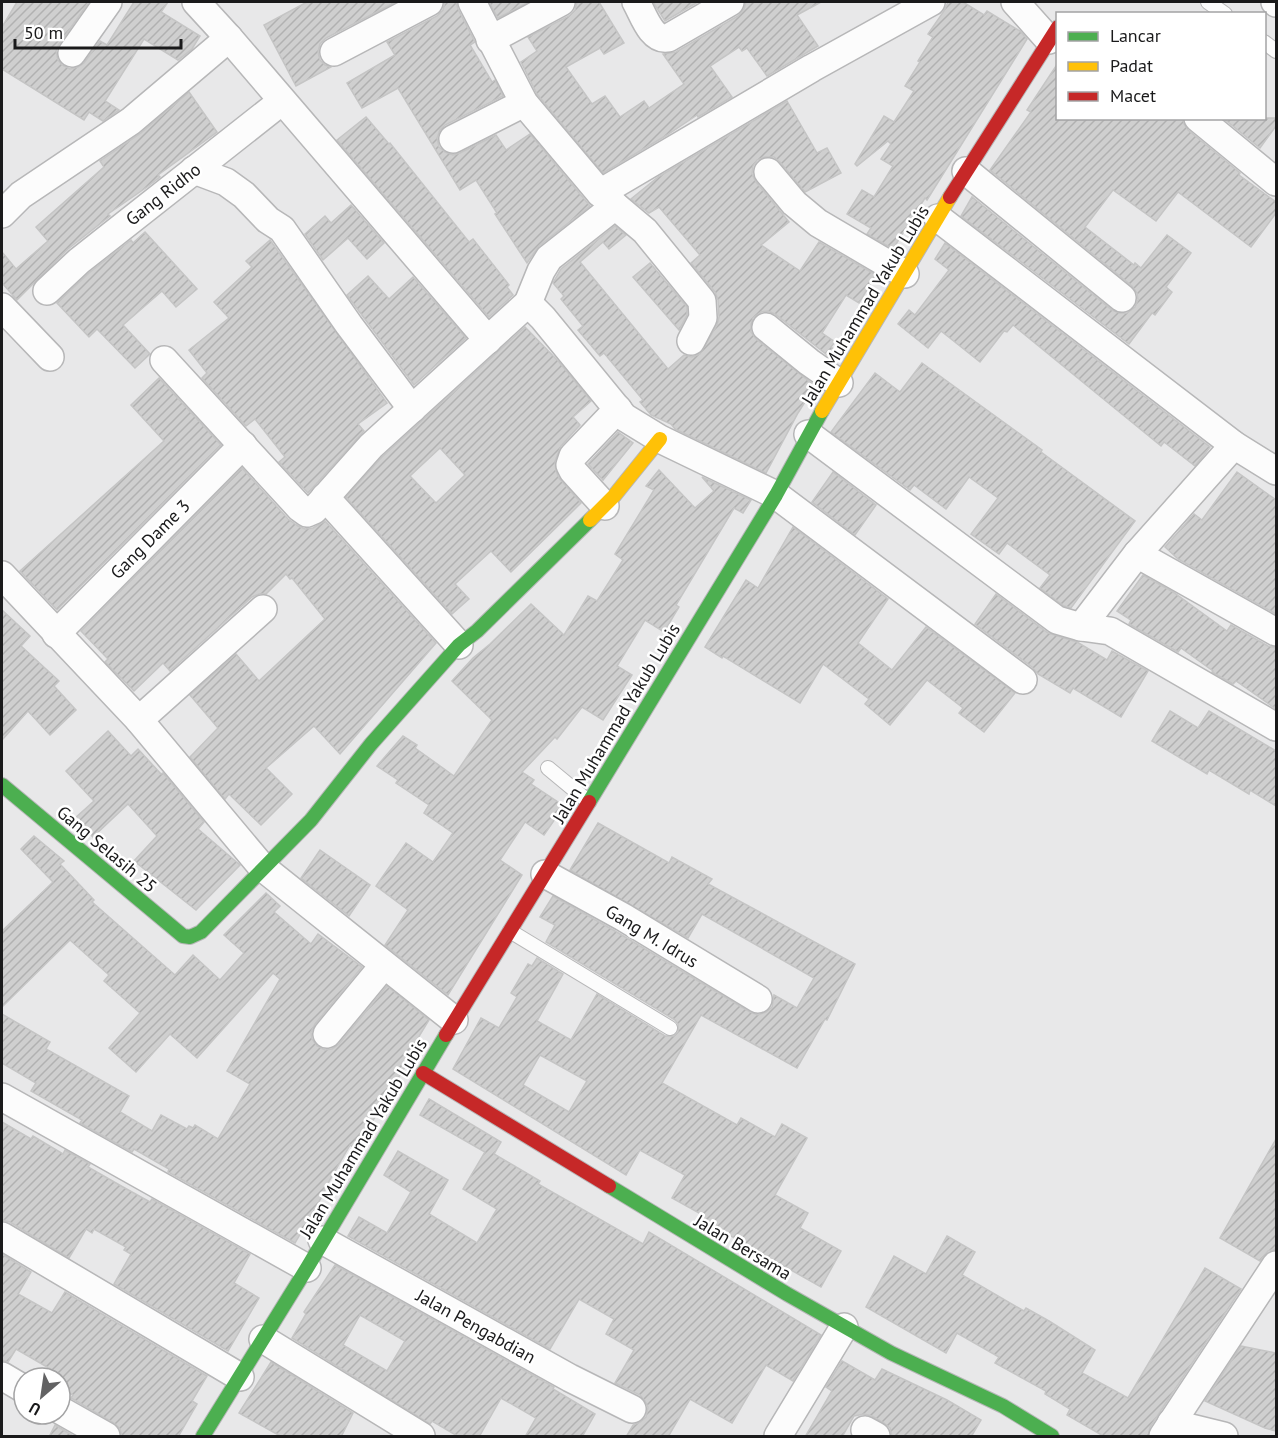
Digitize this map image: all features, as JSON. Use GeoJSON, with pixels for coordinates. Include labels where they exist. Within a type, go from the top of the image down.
{"type":"FeatureCollection","features":[{"type":"Feature","properties":{"kind":"main road","name":"Jalan Muhammad Yakub Lubis"},"geometry":{"type":"LineString","coordinates":[[203,1437],[307,1268],[454,1020],[776,495],[808,434],[966,171],[1053,33]]}},
{"type":"Feature","properties":{"kind":"main road"},"geometry":{"type":"LineString","coordinates":[[264,870],[311,820],[371,744],[459,645],[477,631],[605,506],[660,439]]}},
{"type":"Feature","properties":{"kind":"main road","name":"Gang Selasih 25"},"geometry":{"type":"LineString","coordinates":[[2,785],[183,936],[190,937],[201,932],[264,870]]}},
{"type":"Feature","properties":{"kind":"main road","name":"Jalan Bersama"},"geometry":{"type":"LineString","coordinates":[[423,1073],[844,1327],[891,1353],[1003,1406],[1052,1437]]}},
{"type":"Feature","properties":{"kind":"street"},"geometry":{"type":"LineString","coordinates":[[72,54],[108,2]]}},
{"type":"Feature","properties":{"kind":"street"},"geometry":{"type":"LineString","coordinates":[[196,2],[488,340]]}},
{"type":"Feature","properties":{"kind":"street"},"geometry":{"type":"LineString","coordinates":[[334,52],[429,2]]}},
{"type":"Feature","properties":{"kind":"street"},"geometry":{"type":"LineString","coordinates":[[472,2],[524,103],[607,200],[645,231],[702,301],[703,318],[691,341]]}},
{"type":"Feature","properties":{"kind":"street"},"geometry":{"type":"LineString","coordinates":[[490,40],[561,2]]}},
{"type":"Feature","properties":{"kind":"street"},"geometry":{"type":"LineString","coordinates":[[636,2],[655,36],[662,39],[668,38],[730,2]]}},
{"type":"Feature","properties":{"kind":"street"},"geometry":{"type":"LineString","coordinates":[[164,360],[300,508],[307,513],[314,510],[371,446],[528,303],[549,258],[607,200],[812,68],[931,2]]}},
{"type":"Feature","properties":{"kind":"street"},"geometry":{"type":"LineString","coordinates":[[1015,2],[1053,33]]}},
{"type":"Feature","properties":{"kind":"street"},"geometry":{"type":"LineString","coordinates":[[2,214],[21,195],[131,121],[229,38]]}},
{"type":"Feature","properties":{"kind":"street","name":"Gang Ridho"},"geometry":{"type":"LineString","coordinates":[[47,291],[79,261],[282,101]]}},
{"type":"Feature","properties":{"kind":"street"},"geometry":{"type":"LineString","coordinates":[[453,139],[524,103]]}},
{"type":"Feature","properties":{"kind":"street"},"geometry":{"type":"LineString","coordinates":[[1200,120],[1276,183]]}},
{"type":"Feature","properties":{"kind":"street"},"geometry":{"type":"LineString","coordinates":[[194,170],[233,186],[268,220],[282,229],[349,325],[412,409]]}},
{"type":"Feature","properties":{"kind":"street"},"geometry":{"type":"LineString","coordinates":[[966,171],[1122,298]]}},
{"type":"Feature","properties":{"kind":"street"},"geometry":{"type":"LineString","coordinates":[[768,172],[794,203],[818,223],[905,274]]}},
{"type":"Feature","properties":{"kind":"street"},"geometry":{"type":"LineString","coordinates":[[938,218],[1234,445],[1276,471]]}},
{"type":"Feature","properties":{"kind":"street"},"geometry":{"type":"LineString","coordinates":[[528,303],[543,318],[624,417],[660,439],[776,495],[1023,680]]}},
{"type":"Feature","properties":{"kind":"street"},"geometry":{"type":"LineString","coordinates":[[2,307],[50,357]]}},
{"type":"Feature","properties":{"kind":"street"},"geometry":{"type":"LineString","coordinates":[[766,327],[839,383]]}},
{"type":"Feature","properties":{"kind":"street"},"geometry":{"type":"LineString","coordinates":[[605,506],[570,465],[573,456],[618,409]]}},
{"type":"Feature","properties":{"kind":"street"},"geometry":{"type":"LineString","coordinates":[[808,434],[1057,620],[1081,627],[1110,631],[1276,727]]}},
{"type":"Feature","properties":{"kind":"street","name":"Gang Dame 3"},"geometry":{"type":"LineString","coordinates":[[56,634],[243,445]]}},
{"type":"Feature","properties":{"kind":"street"},"geometry":{"type":"LineString","coordinates":[[1081,627],[1137,554],[1234,445]]}},
{"type":"Feature","properties":{"kind":"street"},"geometry":{"type":"LineString","coordinates":[[325,497],[459,645]]}},
{"type":"Feature","properties":{"kind":"street"},"geometry":{"type":"LineString","coordinates":[[1137,554],[1276,632]]}},
{"type":"Feature","properties":{"kind":"street"},"geometry":{"type":"LineString","coordinates":[[2,575],[139,720],[264,870],[454,1020]]}},
{"type":"Feature","properties":{"kind":"street"},"geometry":{"type":"LineString","coordinates":[[139,720],[263,609]]}},
{"type":"Feature","properties":{"kind":"street","name":"Gang M. Idrus"},"geometry":{"type":"LineString","coordinates":[[545,874],[623,917],[758,999]]}},
{"type":"Feature","properties":{"kind":"street"},"geometry":{"type":"LineString","coordinates":[[327,1034],[384,964]]}},
{"type":"Feature","properties":{"kind":"street"},"geometry":{"type":"LineString","coordinates":[[2,1097],[307,1268]]}},
{"type":"Feature","properties":{"kind":"street"},"geometry":{"type":"LineString","coordinates":[[2,1236],[240,1377]]}},
{"type":"Feature","properties":{"kind":"street","name":"Jalan Pengabdian"},"geometry":{"type":"LineString","coordinates":[[322,1240],[570,1378],[632,1409]]}},
{"type":"Feature","properties":{"kind":"street"},"geometry":{"type":"LineString","coordinates":[[1224,1437],[1167,1430],[1272,1279]]}},
{"type":"Feature","properties":{"kind":"street"},"geometry":{"type":"LineString","coordinates":[[778,1437],[844,1327]]}},
{"type":"Feature","properties":{"kind":"street"},"geometry":{"type":"LineString","coordinates":[[263,1339],[421,1437]]}},
{"type":"Feature","properties":{"kind":"street"},"geometry":{"type":"LineString","coordinates":[[72,1417],[106,1437]]}},
{"type":"Feature","properties":{"kind":"lane"},"geometry":{"type":"LineString","coordinates":[[1208,2],[1222,12]]}},
{"type":"Feature","properties":{"kind":"lane"},"geometry":{"type":"LineString","coordinates":[[549,768],[589,802]]}},
{"type":"Feature","properties":{"kind":"lane"},"geometry":{"type":"LineString","coordinates":[[510,931],[670,1028]]}},
{"type":"Feature","properties":{"kind":"building"},"geometry":{"type":"Polygon","coordinates":[[[17,2],[89,2],[56,51],[58,60],[70,69],[84,63],[100,41],[107,45],[134,2],[168,2],[161,12],[200,36],[192,49],[178,60],[144,39],[105,101],[119,110],[103,121],[89,112],[84,120],[2,69],[2,27],[17,2]]]}},
{"type":"Feature","properties":{"kind":"building"},"geometry":{"type":"Polygon","coordinates":[[[307,2],[396,2],[326,38],[320,44],[318,52],[320,60],[331,67],[296,86],[264,25],[307,2]]]}},
{"type":"Feature","properties":{"kind":"building"},"geometry":{"type":"Polygon","coordinates":[[[445,2],[456,2],[475,42],[470,45],[492,82],[495,80],[503,96],[445,125],[437,138],[439,147],[453,155],[496,135],[506,150],[530,134],[590,206],[539,246],[527,263],[476,180],[460,190],[398,88],[362,108],[347,83],[395,55],[387,42],[437,16],[443,10],[445,2]]]}},
{"type":"Feature","properties":{"kind":"building"},"geometry":{"type":"Polygon","coordinates":[[[489,2],[529,2],[498,18],[489,2]]]}},
{"type":"Feature","properties":{"kind":"building"},"geometry":{"type":"Polygon","coordinates":[[[577,2],[599,2],[624,43],[604,54],[600,48],[566,67],[592,104],[605,96],[620,117],[644,101],[649,108],[684,84],[663,54],[676,52],[738,16],[746,2],[821,2],[797,15],[818,46],[767,76],[747,48],[742,51],[739,47],[710,66],[732,97],[698,117],[697,115],[603,173],[537,94],[521,62],[537,51],[528,37],[569,16],[575,10],[577,2]]]}},
{"type":"Feature","properties":{"kind":"building"},"geometry":{"type":"Polygon","coordinates":[[[653,2],[698,2],[665,21],[653,2]]]}},
{"type":"Feature","properties":{"kind":"building"},"geometry":{"type":"Polygon","coordinates":[[[948,2],[963,2],[984,15],[987,11],[1020,31],[1027,39],[927,200],[925,198],[893,249],[867,234],[871,228],[847,214],[862,190],[874,197],[893,166],[881,159],[891,144],[888,141],[857,166],[855,164],[884,116],[894,122],[914,91],[905,86],[933,37],[928,34],[948,2]]]}},
{"type":"Feature","properties":{"kind":"building"},"geometry":{"type":"Polygon","coordinates":[[[1056,66],[1056,120],[1183,120],[1188,130],[1240,173],[1239,175],[1276,202],[1276,213],[1251,247],[1178,192],[1156,221],[1113,190],[1085,227],[1141,268],[1167,235],[1191,253],[1166,287],[1172,292],[1155,315],[1152,313],[1129,344],[961,216],[972,197],[1112,310],[1127,313],[1135,307],[1138,300],[1137,293],[1132,286],[990,170],[1031,112],[1027,110],[1056,66]]]}},
{"type":"Feature","properties":{"kind":"building"},"geometry":{"type":"Polygon","coordinates":[[[189,92],[217,132],[158,175],[160,177],[147,187],[108,214],[110,216],[68,249],[17,300],[2,283],[2,252],[16,269],[48,241],[36,227],[104,167],[100,161],[141,133],[189,92]]]}},
{"type":"Feature","properties":{"kind":"building"},"geometry":{"type":"Polygon","coordinates":[[[787,101],[817,153],[827,148],[841,173],[805,192],[774,157],[757,160],[752,174],[756,182],[789,222],[761,245],[800,271],[819,242],[876,275],[859,303],[846,295],[822,333],[835,342],[831,347],[836,351],[831,358],[775,314],[768,311],[761,312],[753,318],[751,332],[756,339],[815,386],[766,473],[651,415],[640,402],[643,400],[604,353],[600,356],[578,330],[583,326],[561,299],[564,296],[553,283],[561,269],[615,226],[626,235],[609,249],[603,242],[580,262],[668,369],[684,355],[692,357],[700,354],[717,325],[719,317],[715,292],[691,263],[700,255],[659,207],[649,213],[631,199],[658,177],[787,101]]]}},
{"type":"Feature","properties":{"kind":"building"},"geometry":{"type":"Polygon","coordinates":[[[366,117],[390,143],[469,242],[473,239],[509,285],[507,287],[513,295],[489,317],[337,140],[366,117]]]}},
{"type":"Feature","properties":{"kind":"building"},"geometry":{"type":"Polygon","coordinates":[[[1276,118],[1276,126],[1260,148],[1225,120],[1276,118]]]}},
{"type":"Feature","properties":{"kind":"building"},"geometry":{"type":"Polygon","coordinates":[[[351,205],[384,243],[367,259],[348,238],[323,260],[305,234],[325,216],[331,223],[351,205]]]}},
{"type":"Feature","properties":{"kind":"building"},"geometry":{"type":"Polygon","coordinates":[[[145,232],[197,289],[176,307],[162,291],[123,325],[150,354],[135,368],[97,329],[89,337],[57,303],[89,273],[131,240],[133,243],[145,232]]]}},
{"type":"Feature","properties":{"kind":"building"},"geometry":{"type":"Polygon","coordinates":[[[270,240],[387,403],[358,424],[364,431],[308,493],[279,462],[285,457],[255,419],[246,426],[202,378],[207,373],[189,350],[229,318],[214,302],[252,267],[246,261],[270,240]]]}},
{"type":"Feature","properties":{"kind":"building"},"geometry":{"type":"Polygon","coordinates":[[[945,243],[1210,447],[1195,466],[1164,442],[1161,446],[1013,325],[1007,332],[1004,331],[980,362],[941,331],[928,348],[898,324],[909,310],[915,315],[949,270],[935,259],[945,243]]]}},
{"type":"Feature","properties":{"kind":"building"},"geometry":{"type":"Polygon","coordinates":[[[650,263],[687,307],[687,315],[679,330],[633,277],[650,263]]]}},
{"type":"Feature","properties":{"kind":"building"},"geometry":{"type":"Polygon","coordinates":[[[368,276],[389,299],[413,277],[466,338],[414,385],[347,295],[368,276]]]}},
{"type":"Feature","properties":{"kind":"building"},"geometry":{"type":"Polygon","coordinates":[[[525,327],[559,362],[591,401],[573,417],[580,425],[561,446],[555,461],[559,478],[581,503],[511,572],[491,551],[455,584],[469,599],[452,614],[346,497],[382,457],[525,327]],[[440,448],[410,476],[436,503],[465,475],[440,448]]]}},
{"type":"Feature","properties":{"kind":"building"},"geometry":{"type":"Polygon","coordinates":[[[922,363],[1135,521],[1071,608],[1064,606],[1040,588],[1050,575],[1007,543],[999,554],[971,534],[998,498],[969,477],[946,509],[914,485],[910,490],[831,432],[875,373],[900,392],[922,363]]]}},
{"type":"Feature","properties":{"kind":"building"},"geometry":{"type":"Polygon","coordinates":[[[159,378],[221,445],[57,610],[20,571],[164,441],[131,405],[159,378]]]}},
{"type":"Feature","properties":{"kind":"building"},"geometry":{"type":"Polygon","coordinates":[[[618,432],[633,443],[603,480],[588,464],[618,432]]]}},
{"type":"Feature","properties":{"kind":"building"},"geometry":{"type":"Polygon","coordinates":[[[242,468],[288,519],[298,526],[305,529],[313,528],[325,521],[436,643],[340,754],[314,726],[266,768],[292,794],[261,825],[229,794],[225,799],[190,757],[218,728],[190,695],[236,654],[259,681],[325,619],[292,578],[290,579],[286,574],[266,594],[252,597],[170,671],[163,663],[134,691],[105,662],[108,659],[81,631],[242,468]]]}},
{"type":"Feature","properties":{"kind":"building"},"geometry":{"type":"Polygon","coordinates":[[[659,470],[695,508],[714,491],[702,477],[751,500],[743,513],[734,508],[676,605],[679,607],[664,632],[645,620],[617,666],[632,675],[603,720],[582,707],[557,739],[555,737],[522,772],[534,780],[531,784],[564,806],[544,835],[525,822],[500,860],[522,875],[448,995],[385,945],[408,910],[376,886],[406,843],[433,862],[453,833],[424,813],[429,805],[396,783],[398,780],[377,766],[403,736],[417,745],[415,748],[454,776],[492,720],[452,681],[473,658],[531,604],[564,635],[588,596],[597,601],[623,560],[615,554],[654,490],[646,486],[659,470]]]}},
{"type":"Feature","properties":{"kind":"building"},"geometry":{"type":"Polygon","coordinates":[[[833,472],[876,505],[855,535],[812,502],[833,472]]]}},
{"type":"Feature","properties":{"kind":"building"},"geometry":{"type":"Polygon","coordinates":[[[1237,472],[1276,500],[1276,614],[1178,559],[1165,547],[1194,514],[1202,520],[1237,472]]]}},
{"type":"Feature","properties":{"kind":"building"},"geometry":{"type":"Polygon","coordinates":[[[793,527],[888,599],[858,643],[892,670],[926,627],[1015,693],[984,732],[959,713],[963,708],[927,680],[890,725],[865,704],[869,699],[823,664],[800,703],[705,647],[746,580],[758,588],[793,527]]]}},
{"type":"Feature","properties":{"kind":"building"},"geometry":{"type":"Polygon","coordinates":[[[1143,575],[1173,592],[1227,631],[1231,625],[1268,646],[1276,648],[1276,709],[1236,681],[1233,684],[1212,672],[1181,648],[1178,652],[1129,624],[1131,620],[1117,611],[1143,575]]]}},
{"type":"Feature","properties":{"kind":"building"},"geometry":{"type":"Polygon","coordinates":[[[996,594],[1048,633],[1077,642],[1107,660],[1112,651],[1148,671],[1121,717],[1073,688],[1070,693],[1038,674],[975,624],[996,594]]]}},
{"type":"Feature","properties":{"kind":"building"},"geometry":{"type":"Polygon","coordinates":[[[2,610],[30,636],[21,646],[59,681],[54,686],[76,710],[50,735],[28,711],[2,740],[2,610]]]}},
{"type":"Feature","properties":{"kind":"building"},"geometry":{"type":"Polygon","coordinates":[[[1170,711],[1198,728],[1209,711],[1276,751],[1276,806],[1250,790],[1249,794],[1209,770],[1207,774],[1152,741],[1170,711]]]}},
{"type":"Feature","properties":{"kind":"building"},"geometry":{"type":"Polygon","coordinates":[[[108,731],[131,756],[138,749],[161,774],[163,773],[204,822],[198,829],[240,865],[196,910],[134,861],[157,836],[128,804],[93,837],[73,820],[94,801],[66,771],[108,731]]]}},
{"type":"Feature","properties":{"kind":"building"},"geometry":{"type":"Polygon","coordinates":[[[598,823],[669,863],[672,857],[712,879],[708,884],[855,964],[827,1020],[825,1019],[797,1068],[701,1015],[662,1083],[737,1125],[741,1118],[775,1137],[782,1124],[807,1138],[775,1195],[808,1213],[800,1228],[841,1251],[821,1287],[699,1218],[701,1214],[672,1198],[685,1175],[640,1150],[626,1175],[453,1069],[481,1018],[499,1028],[517,997],[511,993],[528,964],[532,966],[537,958],[563,974],[537,1021],[571,1040],[597,994],[665,1036],[674,1036],[678,1032],[678,1024],[675,1020],[546,942],[555,925],[540,917],[553,896],[758,1015],[772,1007],[774,995],[797,1008],[814,978],[702,914],[688,938],[570,870],[598,823]],[[540,1055],[523,1085],[569,1112],[587,1081],[540,1055]]]}},
{"type":"Feature","properties":{"kind":"building"},"geometry":{"type":"Polygon","coordinates":[[[34,836],[64,861],[60,864],[94,900],[92,902],[175,975],[193,955],[220,980],[244,953],[224,935],[266,893],[280,906],[274,912],[311,944],[318,934],[362,967],[311,1032],[312,1039],[317,1046],[325,1050],[332,1049],[339,1044],[387,986],[429,1020],[415,1043],[418,1045],[356,1149],[350,1145],[295,1243],[168,1172],[169,1169],[134,1149],[132,1152],[80,1123],[82,1120],[31,1091],[36,1083],[2,1063],[2,1014],[50,1042],[46,1049],[129,1096],[120,1112],[152,1131],[161,1115],[187,1129],[195,1125],[218,1139],[250,1084],[227,1071],[280,979],[273,973],[197,1058],[170,1034],[136,1072],[109,1048],[140,1013],[104,981],[109,975],[70,940],[2,1007],[2,931],[53,882],[21,849],[34,836]]]}},
{"type":"Feature","properties":{"kind":"building"},"geometry":{"type":"Polygon","coordinates":[[[320,850],[370,885],[349,916],[301,878],[320,850]]]}},
{"type":"Feature","properties":{"kind":"building"},"geometry":{"type":"Polygon","coordinates":[[[429,1099],[501,1142],[494,1154],[540,1181],[538,1184],[643,1244],[649,1232],[821,1335],[793,1381],[766,1365],[732,1423],[690,1399],[668,1437],[626,1437],[633,1425],[646,1417],[648,1407],[640,1395],[615,1383],[634,1350],[606,1334],[614,1319],[579,1299],[550,1349],[348,1236],[359,1217],[387,1233],[411,1192],[384,1175],[398,1151],[448,1180],[429,1214],[477,1243],[497,1209],[463,1189],[485,1152],[420,1115],[429,1099]]]}},
{"type":"Feature","properties":{"kind":"building"},"geometry":{"type":"Polygon","coordinates":[[[2,1122],[31,1139],[33,1136],[63,1154],[65,1150],[90,1164],[88,1167],[123,1187],[150,1202],[152,1199],[250,1254],[234,1283],[259,1298],[228,1351],[114,1284],[131,1254],[124,1250],[126,1247],[94,1229],[92,1233],[86,1229],[69,1258],[10,1222],[2,1220],[2,1122]]]}},
{"type":"Feature","properties":{"kind":"building"},"geometry":{"type":"Polygon","coordinates":[[[1276,1139],[1276,1249],[1268,1251],[1260,1261],[1220,1238],[1276,1139]]]}},
{"type":"Feature","properties":{"kind":"building"},"geometry":{"type":"Polygon","coordinates":[[[947,1236],[975,1252],[962,1275],[1024,1311],[1026,1308],[1095,1350],[1082,1373],[1128,1398],[1205,1268],[1241,1289],[1150,1427],[1148,1437],[1105,1437],[1067,1415],[1070,1409],[1045,1394],[1046,1391],[995,1363],[999,1357],[957,1333],[946,1353],[866,1307],[894,1256],[926,1274],[947,1236]]]}},
{"type":"Feature","properties":{"kind":"building"},"geometry":{"type":"Polygon","coordinates":[[[2,1254],[31,1272],[18,1294],[52,1313],[65,1292],[207,1376],[192,1401],[197,1404],[178,1437],[122,1437],[120,1429],[114,1423],[72,1399],[72,1366],[45,1366],[16,1349],[8,1362],[2,1360],[2,1254]]]}},
{"type":"Feature","properties":{"kind":"building"},"geometry":{"type":"Polygon","coordinates":[[[335,1265],[554,1387],[553,1389],[595,1414],[582,1437],[525,1437],[536,1418],[501,1398],[479,1437],[459,1437],[432,1421],[430,1424],[292,1338],[306,1314],[304,1312],[335,1265]],[[360,1315],[343,1345],[387,1371],[405,1341],[360,1315]]]}},
{"type":"Feature","properties":{"kind":"building"},"geometry":{"type":"Polygon","coordinates":[[[1241,1346],[1276,1353],[1276,1431],[1205,1401],[1241,1346]]]}},
{"type":"Feature","properties":{"kind":"building"},"geometry":{"type":"Polygon","coordinates":[[[842,1361],[875,1380],[882,1369],[947,1400],[981,1420],[971,1437],[892,1437],[890,1428],[884,1423],[864,1414],[854,1416],[842,1437],[805,1437],[832,1391],[826,1387],[842,1361]]]}},
{"type":"Feature","properties":{"kind":"building"},"geometry":{"type":"Polygon","coordinates":[[[271,1362],[353,1413],[341,1437],[282,1437],[239,1413],[271,1362]]]}},
{"type":"Feature","properties":{"kind":"building"},"geometry":{"type":"Polygon","coordinates":[[[57,1426],[75,1437],[49,1437],[57,1426]]]}},
{"type":"Feature","properties":{"kind":"traffic: fast"},"geometry":{"type":"LineString","coordinates":[[589,802],[776,495],[822,411]]}},
{"type":"Feature","properties":{"kind":"traffic: fast"},"geometry":{"type":"LineString","coordinates":[[2,785],[183,936],[190,937],[201,932],[311,820],[371,744],[459,645],[477,631],[590,520]]}},
{"type":"Feature","properties":{"kind":"traffic: fast"},"geometry":{"type":"LineString","coordinates":[[203,1436],[307,1268],[446,1035]]}},
{"type":"Feature","properties":{"kind":"traffic: fast"},"geometry":{"type":"LineString","coordinates":[[609,1186],[787,1294],[891,1353],[1003,1406],[1052,1436]]}},
{"type":"Feature","properties":{"kind":"traffic: slow"},"geometry":{"type":"LineString","coordinates":[[822,411],[950,197]]}},
{"type":"Feature","properties":{"kind":"traffic: slow"},"geometry":{"type":"LineString","coordinates":[[590,520],[614,496],[660,439]]}},
{"type":"Feature","properties":{"kind":"traffic: jam"},"geometry":{"type":"LineString","coordinates":[[950,197],[1056,30]]}},
{"type":"Feature","properties":{"kind":"traffic: jam"},"geometry":{"type":"LineString","coordinates":[[446,1035],[589,802]]}},
{"type":"Feature","properties":{"kind":"traffic: jam"},"geometry":{"type":"LineString","coordinates":[[423,1073],[609,1186]]}}]}
